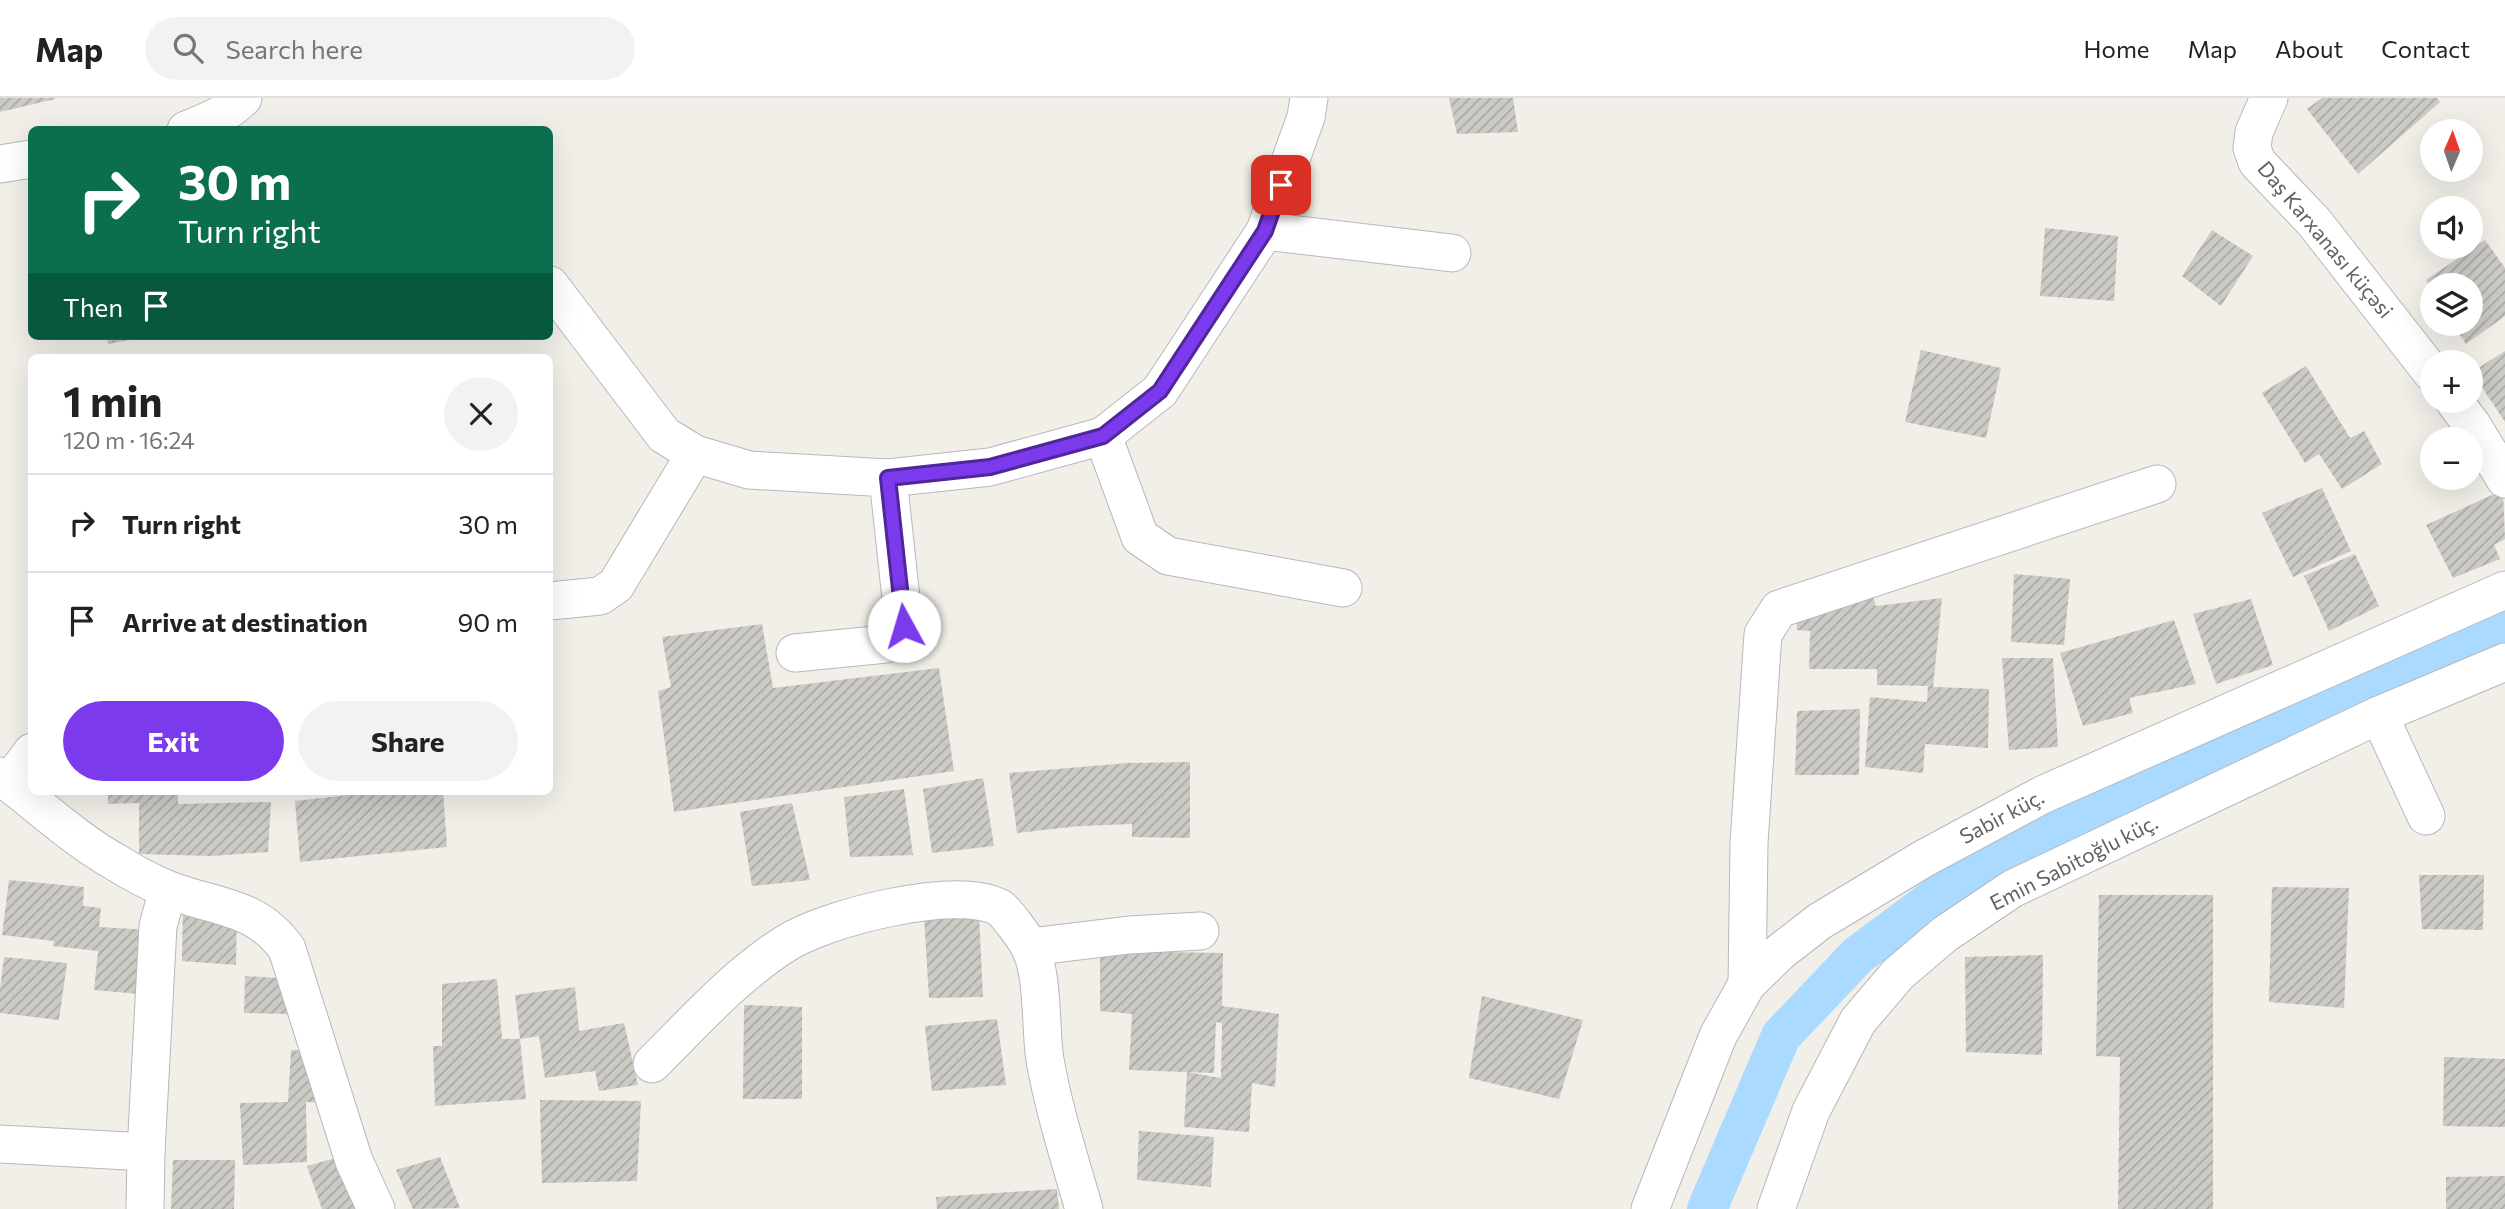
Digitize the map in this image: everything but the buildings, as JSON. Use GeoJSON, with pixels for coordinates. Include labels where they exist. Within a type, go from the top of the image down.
{"type":"FeatureCollection","features":[{"type":"Feature","properties":{"kind":"street"},"geometry":{"type":"LineString","coordinates":[[553,289],[664,435],[695,454],[749,470],[888,478],[990,467],[1103,436],[1160,391],[1265,231],[1306,117],[1309,98]]}},
{"type":"Feature","properties":{"kind":"street","name":"Daş Karxanası küçəsi"},"geometry":{"type":"LineString","coordinates":[[2269,98],[2254,132],[2252,148],[2257,162],[2314,222],[2420,358]]}},
{"type":"Feature","properties":{"kind":"street"},"geometry":{"type":"LineString","coordinates":[[196,126],[240,108]]}},
{"type":"Feature","properties":{"kind":"street"},"geometry":{"type":"LineString","coordinates":[[0,164],[28,160]]}},
{"type":"Feature","properties":{"kind":"street"},"geometry":{"type":"LineString","coordinates":[[1265,231],[1452,253]]}},
{"type":"Feature","properties":{"kind":"street"},"geometry":{"type":"LineString","coordinates":[[2463,413],[2505,479]]}},
{"type":"Feature","properties":{"kind":"street"},"geometry":{"type":"LineString","coordinates":[[1103,436],[1140,537],[1168,556],[1343,588]]}},
{"type":"Feature","properties":{"kind":"street"},"geometry":{"type":"LineString","coordinates":[[553,601],[600,596],[616,585],[695,454]]}},
{"type":"Feature","properties":{"kind":"street"},"geometry":{"type":"LineString","coordinates":[[794,653],[886,644],[904,626],[888,478]]}},
{"type":"Feature","properties":{"kind":"street"},"geometry":{"type":"LineString","coordinates":[[1747,984],[1749,843],[1763,634],[1779,609],[2157,484]]}},
{"type":"Feature","properties":{"kind":"street","name":"Sabir küç."},"geometry":{"type":"LineString","coordinates":[[1650,1209],[1718,1036],[1747,984],[1780,952],[1820,921],[1923,859],[2042,795],[2505,590]]}},
{"type":"Feature","properties":{"kind":"street","name":"Emin Sabitoğlu küç."},"geometry":{"type":"LineString","coordinates":[[1776,1209],[1811,1111],[1858,1021],[1898,974],[1945,934],[2012,889],[2379,715],[2505,662]]}},
{"type":"Feature","properties":{"kind":"street"},"geometry":{"type":"LineString","coordinates":[[2379,715],[2426,817]]}},
{"type":"Feature","properties":{"kind":"street"},"geometry":{"type":"LineString","coordinates":[[28,756],[5,779],[86,843],[168,890],[252,916],[275,932],[287,949],[355,1161],[376,1209]]}},
{"type":"Feature","properties":{"kind":"street"},"geometry":{"type":"LineString","coordinates":[[145,1209],[145,1152],[158,926],[168,890]]}},
{"type":"Feature","properties":{"kind":"street"},"geometry":{"type":"LineString","coordinates":[[652,1064],[739,977],[788,942],[848,916],[929,902],[970,901],[1001,909],[1030,947],[1038,981],[1052,1097],[1084,1209]]}},
{"type":"Feature","properties":{"kind":"street"},"geometry":{"type":"LineString","coordinates":[[1030,947],[1129,935],[1200,931]]}},
{"type":"Feature","properties":{"kind":"street"},"geometry":{"type":"LineString","coordinates":[[0,1144],[145,1152]]}},
{"type":"Feature","properties":{"kind":"waterway"},"geometry":{"type":"LineString","coordinates":[[1707,1209],[1781,1036],[1858,955],[1963,877],[2092,811],[2505,625]]}},
{"type":"Feature","properties":{"kind":"route"},"geometry":{"type":"LineString","coordinates":[[904,626],[888,478],[990,467],[1103,436],[1160,391],[1265,231],[1281,185]]}}]}
